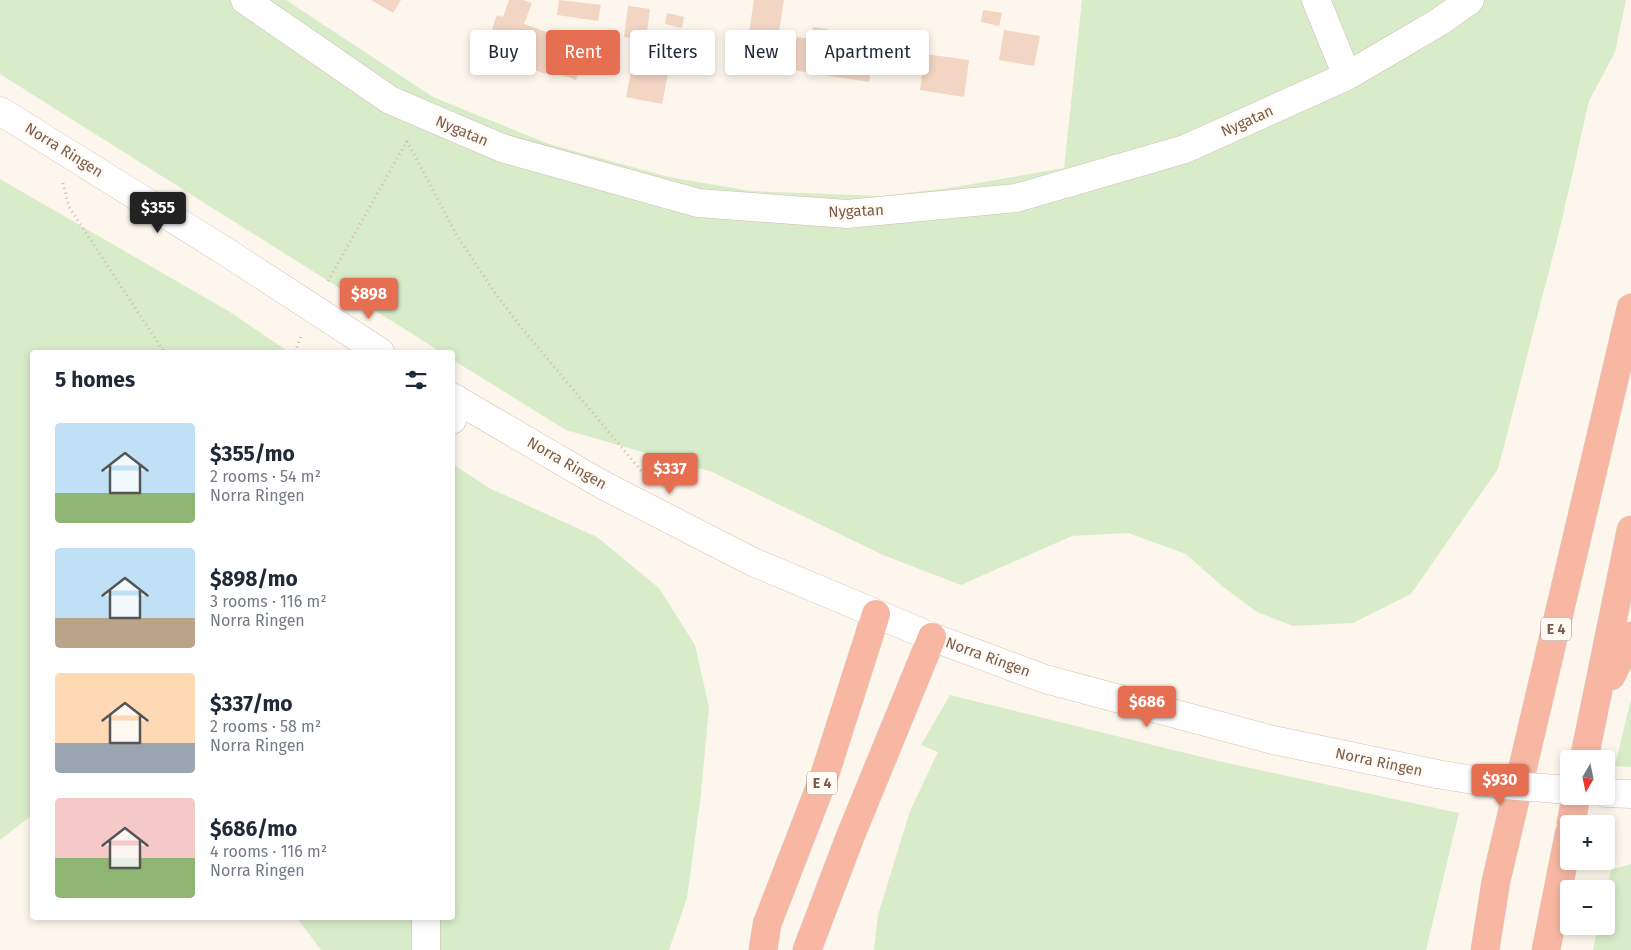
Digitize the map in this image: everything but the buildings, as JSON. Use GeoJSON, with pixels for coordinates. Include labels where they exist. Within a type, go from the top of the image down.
{"type":"FeatureCollection","features":[{"type":"Feature","properties":{"kind":"highway","name":"E 4"},"geometry":{"type":"LineString","coordinates":[[1485,950],[1496,881],[1631,308]]}},
{"type":"Feature","properties":{"kind":"highway"},"geometry":{"type":"LineString","coordinates":[[1586,750],[1631,530]]}},
{"type":"Feature","properties":{"kind":"highway","name":"E 4"},"geometry":{"type":"LineString","coordinates":[[763,950],[767,924],[824,777],[876,614]]}},
{"type":"Feature","properties":{"kind":"highway"},"geometry":{"type":"LineString","coordinates":[[1594,708],[1631,636]]}},
{"type":"Feature","properties":{"kind":"highway"},"geometry":{"type":"LineString","coordinates":[[807,950],[850,837],[932,637]]}},
{"type":"Feature","properties":{"kind":"highway"},"geometry":{"type":"LineString","coordinates":[[1546,950],[1562,870]]}},
{"type":"Feature","properties":{"kind":"highway","name":"E 4"},"geometry":{"type":"LineString","coordinates":[[1466,950],[1496,881]]}},
{"type":"Feature","properties":{"kind":"main road","name":"Nygatan"},"geometry":{"type":"LineString","coordinates":[[245,0],[390,100],[502,148],[698,203],[847,214],[1016,198],[1185,148],[1347,76],[1439,22],[1470,0]]}},
{"type":"Feature","properties":{"kind":"main road"},"geometry":{"type":"LineString","coordinates":[[1316,0],[1347,76]]}},
{"type":"Feature","properties":{"kind":"main road","name":"Norra Ringen"},"geometry":{"type":"LineString","coordinates":[[0,111],[228,253],[377,350]]}},
{"type":"Feature","properties":{"kind":"main road","name":"Norra Ringen"},"geometry":{"type":"LineString","coordinates":[[455,406],[601,484],[753,562],[932,637],[1055,681],[1272,740],[1437,774],[1504,785],[1560,789]]}},
{"type":"Feature","properties":{"kind":"main road"},"geometry":{"type":"LineString","coordinates":[[1615,793],[1631,794]]}},
{"type":"Feature","properties":{"kind":"main road"},"geometry":{"type":"LineString","coordinates":[[426,920],[426,950]]}},
{"type":"Feature","properties":{"kind":"path"},"geometry":{"type":"LineString","coordinates":[[328,281],[422,114]]}},
{"type":"Feature","properties":{"kind":"path"},"geometry":{"type":"LineString","coordinates":[[407,141],[456,234],[493,290],[520,326],[643,472],[648,484],[652,510]]}},
{"type":"Feature","properties":{"kind":"path"},"geometry":{"type":"LineString","coordinates":[[63,149],[63,178],[65,196],[69,207],[163,350]]}},
{"type":"Feature","properties":{"kind":"path"},"geometry":{"type":"LineString","coordinates":[[296,350],[303,331]]}},
{"type":"Feature","properties":{"kind":"green space"},"geometry":{"type":"Polygon","coordinates":[[[0,0],[286,0],[433,97],[549,144],[669,177],[750,191],[882,196],[949,188],[1064,168],[1082,0],[1626,0],[1615,52],[1589,101],[1560,228],[1498,469],[1411,594],[1353,623],[1293,626],[1257,612],[1222,586],[1186,554],[1128,533],[1072,536],[961,585],[883,555],[712,472],[566,430],[455,361],[455,350],[438,350],[0,74],[0,0]]]}},
{"type":"Feature","properties":{"kind":"green space"},"geometry":{"type":"Polygon","coordinates":[[[0,179],[230,312],[286,350],[30,350],[30,817],[0,840],[0,179]]]}},
{"type":"Feature","properties":{"kind":"green space"},"geometry":{"type":"Polygon","coordinates":[[[455,465],[489,488],[597,537],[659,588],[695,645],[709,707],[701,794],[687,898],[669,950],[321,950],[298,920],[455,920],[455,465]]]}},
{"type":"Feature","properties":{"kind":"green space"},"geometry":{"type":"Polygon","coordinates":[[[950,695],[1218,761],[1459,813],[1426,950],[874,950],[878,915],[910,811],[938,752],[921,745],[950,695]]]}},
{"type":"Feature","properties":{"kind":"green space"},"geometry":{"type":"Polygon","coordinates":[[[1631,699],[1631,767],[1615,766],[1631,699]]]}},
{"type":"Feature","properties":{"kind":"green space"},"geometry":{"type":"Polygon","coordinates":[[[1631,864],[1631,950],[1593,950],[1596,935],[1615,935],[1615,880],[1609,880],[1611,870],[1631,864]]]}}]}
